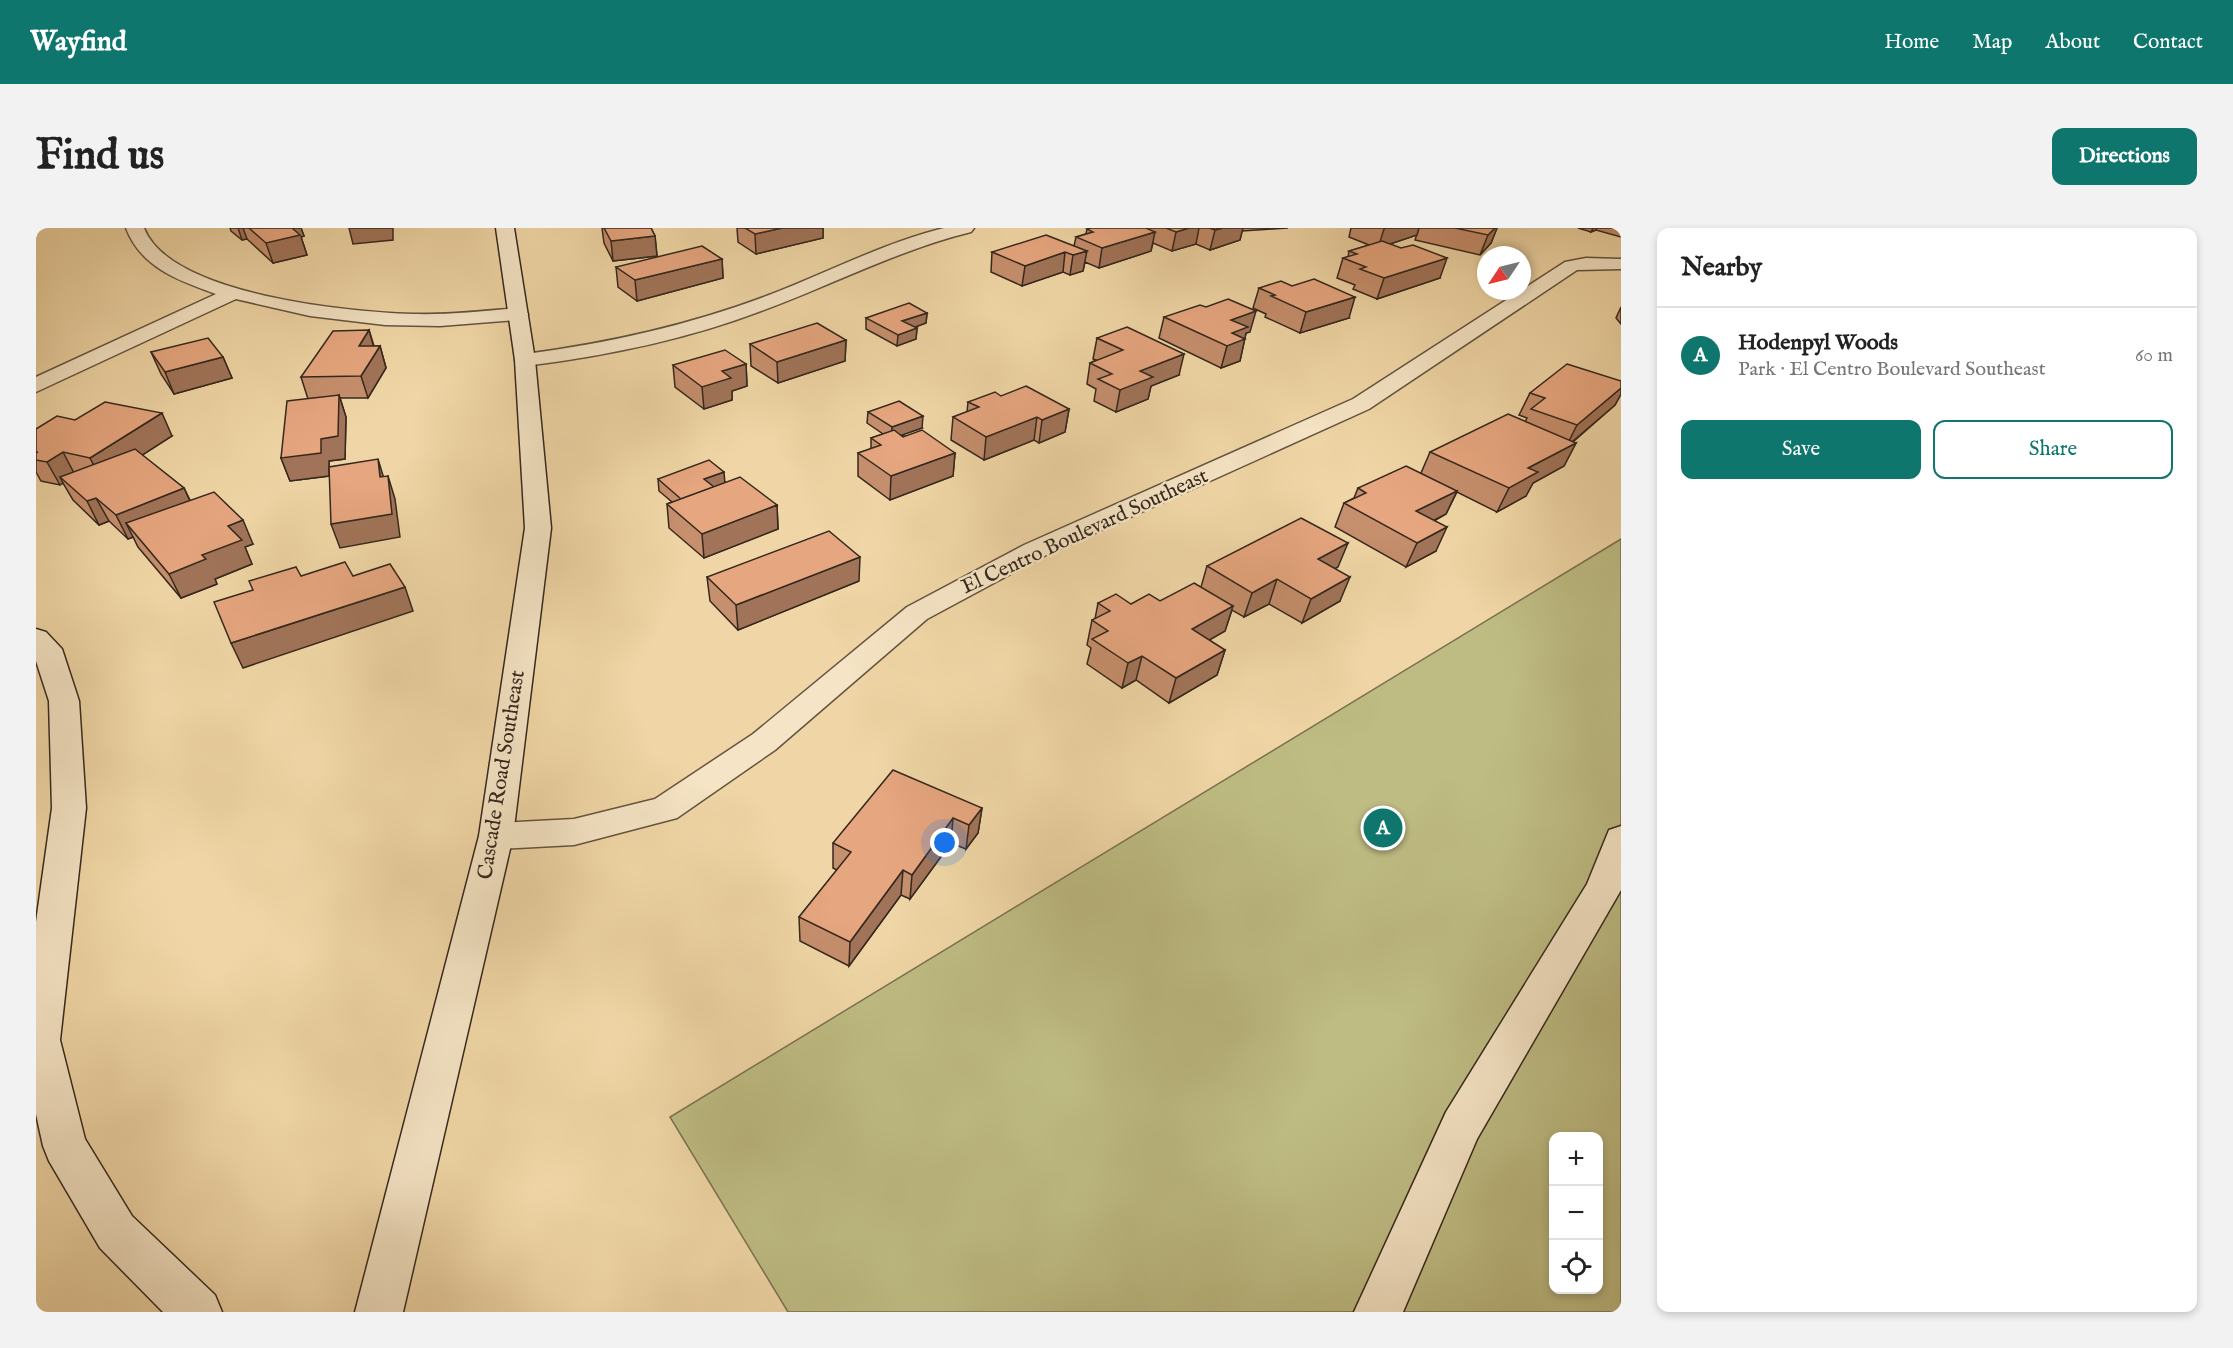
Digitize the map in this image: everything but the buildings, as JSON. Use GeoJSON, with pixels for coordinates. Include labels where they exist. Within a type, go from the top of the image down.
{"type":"FeatureCollection","features":[{"type":"Feature","properties":{"kind":"street"},"geometry":{"type":"LineString","coordinates":[[135,228],[142,246],[167,266],[232,294],[320,312],[411,320],[458,320],[518,314]]}},
{"type":"Feature","properties":{"kind":"street","name":"Cascade Road Southeast"},"geometry":{"type":"LineString","coordinates":[[379,1312],[496,836],[538,528],[525,360],[505,228]]}},
{"type":"Feature","properties":{"kind":"street"},"geometry":{"type":"LineString","coordinates":[[525,360],[612,347],[658,337],[752,309],[882,252],[954,229]]}},
{"type":"Feature","properties":{"kind":"street","name":"El Centro Boulevard Southeast"},"geometry":{"type":"LineString","coordinates":[[496,836],[573,832],[665,808],[764,742],[917,613],[1033,551],[1361,404],[1571,266],[1586,263],[1621,264]]}},
{"type":"Feature","properties":{"kind":"street"},"geometry":{"type":"LineString","coordinates":[[36,386],[232,294]]}},
{"type":"Feature","properties":{"kind":"street"},"geometry":{"type":"LineString","coordinates":[[36,638],[47,649],[64,701],[69,808],[40,1040],[65,1146],[116,1232],[198,1312]]}},
{"type":"Feature","properties":{"kind":"street"},"geometry":{"type":"LineString","coordinates":[[1378,1312],[1461,1126],[1604,888],[1621,838]]}},
{"type":"Feature","properties":{"kind":"shaded area"},"geometry":{"type":"Polygon","coordinates":[[[1621,539],[1621,1312],[788,1312],[670,1117],[1621,539]]]}},
{"type":"Feature","properties":{"kind":"place","name":"Hodenpyl Woods"},"geometry":{"type":"Point","coordinates":[1383,828]}}]}
